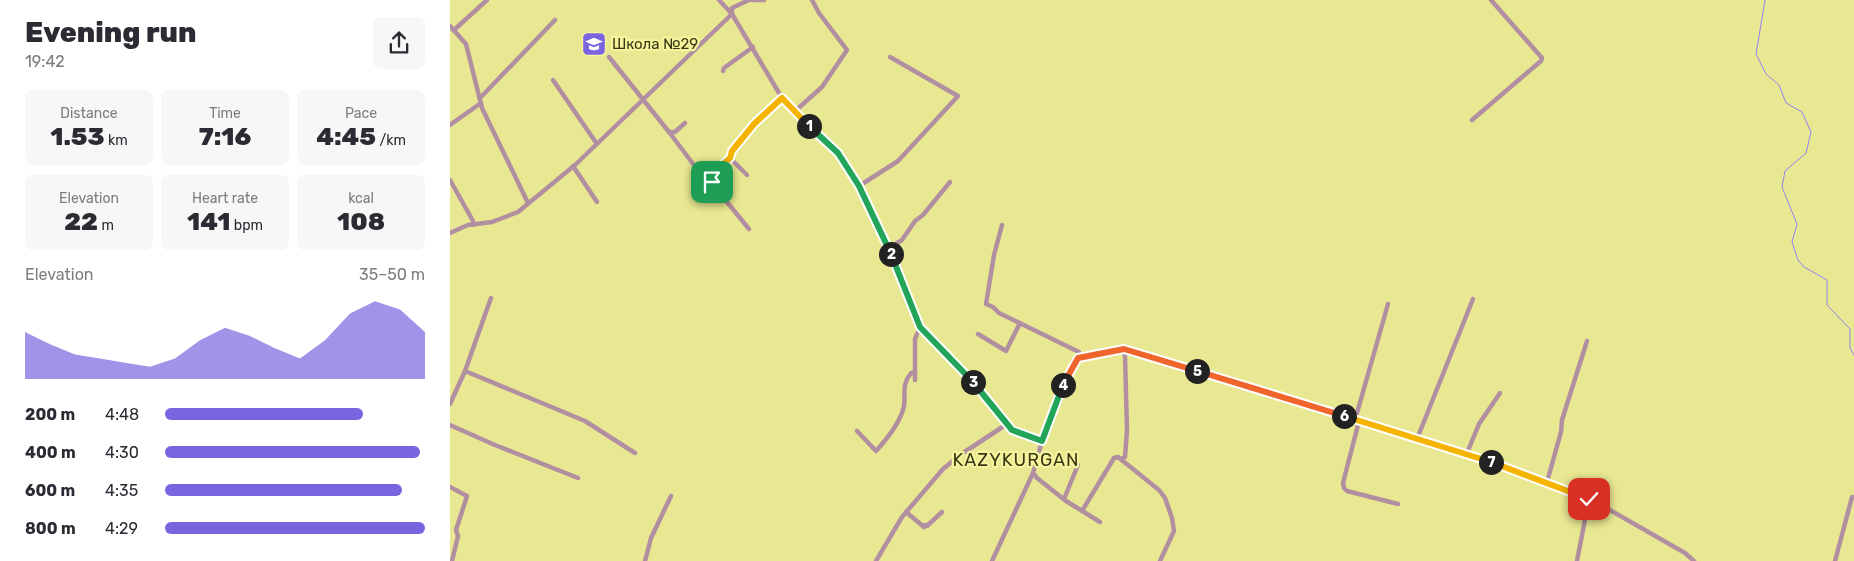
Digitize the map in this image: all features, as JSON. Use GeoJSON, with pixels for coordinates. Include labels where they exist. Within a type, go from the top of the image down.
{"type":"FeatureCollection","features":[{"type":"Feature","properties":{"kind":"street"},"geometry":{"type":"LineString","coordinates":[[487,0],[451,28],[468,48],[481,103],[528,203]]}},
{"type":"Feature","properties":{"kind":"street"},"geometry":{"type":"LineString","coordinates":[[719,0],[732,14],[782,98],[794,112],[838,153],[859,186],[889,248],[920,327],[976,386],[1012,430],[1042,441]]}},
{"type":"Feature","properties":{"kind":"street"},"geometry":{"type":"LineString","coordinates":[[450,232],[492,222],[518,212],[597,144],[732,14],[732,8],[751,0],[764,0]]}},
{"type":"Feature","properties":{"kind":"street"},"geometry":{"type":"LineString","coordinates":[[794,112],[822,87],[847,50],[819,13],[812,0]]}},
{"type":"Feature","properties":{"kind":"street"},"geometry":{"type":"LineString","coordinates":[[1472,120],[1541,62],[1542,58],[1491,0]]}},
{"type":"Feature","properties":{"kind":"street"},"geometry":{"type":"LineString","coordinates":[[480,98],[555,20]]}},
{"type":"Feature","properties":{"kind":"street"},"geometry":{"type":"LineString","coordinates":[[723,71],[724,68],[753,47]]}},
{"type":"Feature","properties":{"kind":"street"},"geometry":{"type":"LineString","coordinates":[[859,186],[898,161],[958,96],[890,56]]}},
{"type":"Feature","properties":{"kind":"street"},"geometry":{"type":"LineString","coordinates":[[609,57],[706,180],[709,180],[749,229]]}},
{"type":"Feature","properties":{"kind":"street"},"geometry":{"type":"LineString","coordinates":[[553,80],[597,144]]}},
{"type":"Feature","properties":{"kind":"street"},"geometry":{"type":"LineString","coordinates":[[709,180],[711,175],[730,158],[732,151],[754,124],[782,98]]}},
{"type":"Feature","properties":{"kind":"street"},"geometry":{"type":"LineString","coordinates":[[450,125],[481,103]]}},
{"type":"Feature","properties":{"kind":"street"},"geometry":{"type":"LineString","coordinates":[[669,132],[675,132],[685,123]]}},
{"type":"Feature","properties":{"kind":"street"},"geometry":{"type":"LineString","coordinates":[[730,158],[747,175]]}},
{"type":"Feature","properties":{"kind":"street"},"geometry":{"type":"LineString","coordinates":[[573,166],[597,202]]}},
{"type":"Feature","properties":{"kind":"street"},"geometry":{"type":"LineString","coordinates":[[450,180],[473,221],[473,225]]}},
{"type":"Feature","properties":{"kind":"street"},"geometry":{"type":"LineString","coordinates":[[889,248],[902,240],[915,220],[922,215],[950,182]]}},
{"type":"Feature","properties":{"kind":"street"},"geometry":{"type":"LineString","coordinates":[[992,561],[1033,473],[1042,441],[1066,378],[1078,358],[1079,352],[999,313],[986,304],[994,255],[1002,225]]}},
{"type":"Feature","properties":{"kind":"street"},"geometry":{"type":"LineString","coordinates":[[450,404],[465,371],[492,298]]}},
{"type":"Feature","properties":{"kind":"street"},"geometry":{"type":"LineString","coordinates":[[1417,440],[1473,299]]}},
{"type":"Feature","properties":{"kind":"street"},"geometry":{"type":"LineString","coordinates":[[1388,304],[1357,420],[1343,483],[1347,491],[1398,504]]}},
{"type":"Feature","properties":{"kind":"street"},"geometry":{"type":"LineString","coordinates":[[978,334],[1006,351],[1020,323]]}},
{"type":"Feature","properties":{"kind":"street"},"geometry":{"type":"LineString","coordinates":[[915,380],[915,338],[920,327]]}},
{"type":"Feature","properties":{"kind":"street"},"geometry":{"type":"LineString","coordinates":[[1547,482],[1561,432],[1562,420],[1587,341]]}},
{"type":"Feature","properties":{"kind":"street"},"geometry":{"type":"LineString","coordinates":[[1078,358],[1122,349],[1467,454],[1589,499],[1677,549],[1694,561]]}},
{"type":"Feature","properties":{"kind":"street"},"geometry":{"type":"LineString","coordinates":[[1121,459],[1125,457],[1127,430],[1125,356],[1122,349]]}},
{"type":"Feature","properties":{"kind":"street"},"geometry":{"type":"LineString","coordinates":[[465,371],[586,421],[635,453]]}},
{"type":"Feature","properties":{"kind":"street"},"geometry":{"type":"LineString","coordinates":[[858,431],[876,451],[898,421],[904,407],[904,381],[911,373],[915,373]]}},
{"type":"Feature","properties":{"kind":"street"},"geometry":{"type":"LineString","coordinates":[[1467,454],[1479,424],[1500,393]]}},
{"type":"Feature","properties":{"kind":"street"},"geometry":{"type":"LineString","coordinates":[[876,561],[906,512],[943,469],[960,455],[1007,424]]}},
{"type":"Feature","properties":{"kind":"street"},"geometry":{"type":"LineString","coordinates":[[450,425],[578,478]]}},
{"type":"Feature","properties":{"kind":"street"},"geometry":{"type":"LineString","coordinates":[[1082,511],[1114,458],[1118,457],[1159,490],[1165,498],[1174,531],[1160,561]]}},
{"type":"Feature","properties":{"kind":"street"},"geometry":{"type":"LineString","coordinates":[[1064,499],[1078,466]]}},
{"type":"Feature","properties":{"kind":"street"},"geometry":{"type":"LineString","coordinates":[[1033,473],[1064,499],[1100,522]]}},
{"type":"Feature","properties":{"kind":"street"},"geometry":{"type":"LineString","coordinates":[[450,487],[467,496],[456,530],[458,536],[452,561]]}},
{"type":"Feature","properties":{"kind":"street"},"geometry":{"type":"LineString","coordinates":[[645,561],[651,538],[671,496]]}},
{"type":"Feature","properties":{"kind":"street"},"geometry":{"type":"LineString","coordinates":[[1835,561],[1852,497]]}},
{"type":"Feature","properties":{"kind":"street"},"geometry":{"type":"LineString","coordinates":[[1577,561],[1589,499]]}},
{"type":"Feature","properties":{"kind":"street"},"geometry":{"type":"LineString","coordinates":[[906,512],[924,526],[927,526],[942,512]]}},
{"type":"Feature","properties":{"kind":"waterway"},"geometry":{"type":"LineString","coordinates":[[1765,0],[1756,54],[1766,74],[1779,85],[1786,103],[1802,112],[1811,132],[1806,153],[1785,171],[1782,187],[1797,224],[1792,242],[1798,260],[1804,267],[1827,280],[1827,305],[1850,329],[1850,348],[1854,355]]}},
{"type":"Feature","properties":{"kind":"place","name":"Школа №29"},"geometry":{"type":"Point","coordinates":[594,44]}},
{"type":"Feature","properties":{"kind":"district","name":"KAZYKURGAN"},"geometry":{"type":"Point","coordinates":[1016,460]}},
{"type":"Feature","properties":{"kind":"route"},"geometry":{"type":"LineString","coordinates":[[712,182],[709,180],[711,175],[730,158],[732,151],[754,124],[782,98],[794,112],[838,153],[859,186],[889,248],[920,327],[976,386],[1012,430],[1042,441],[1066,378],[1078,358],[1124,349],[1467,454],[1589,499]]}}]}
